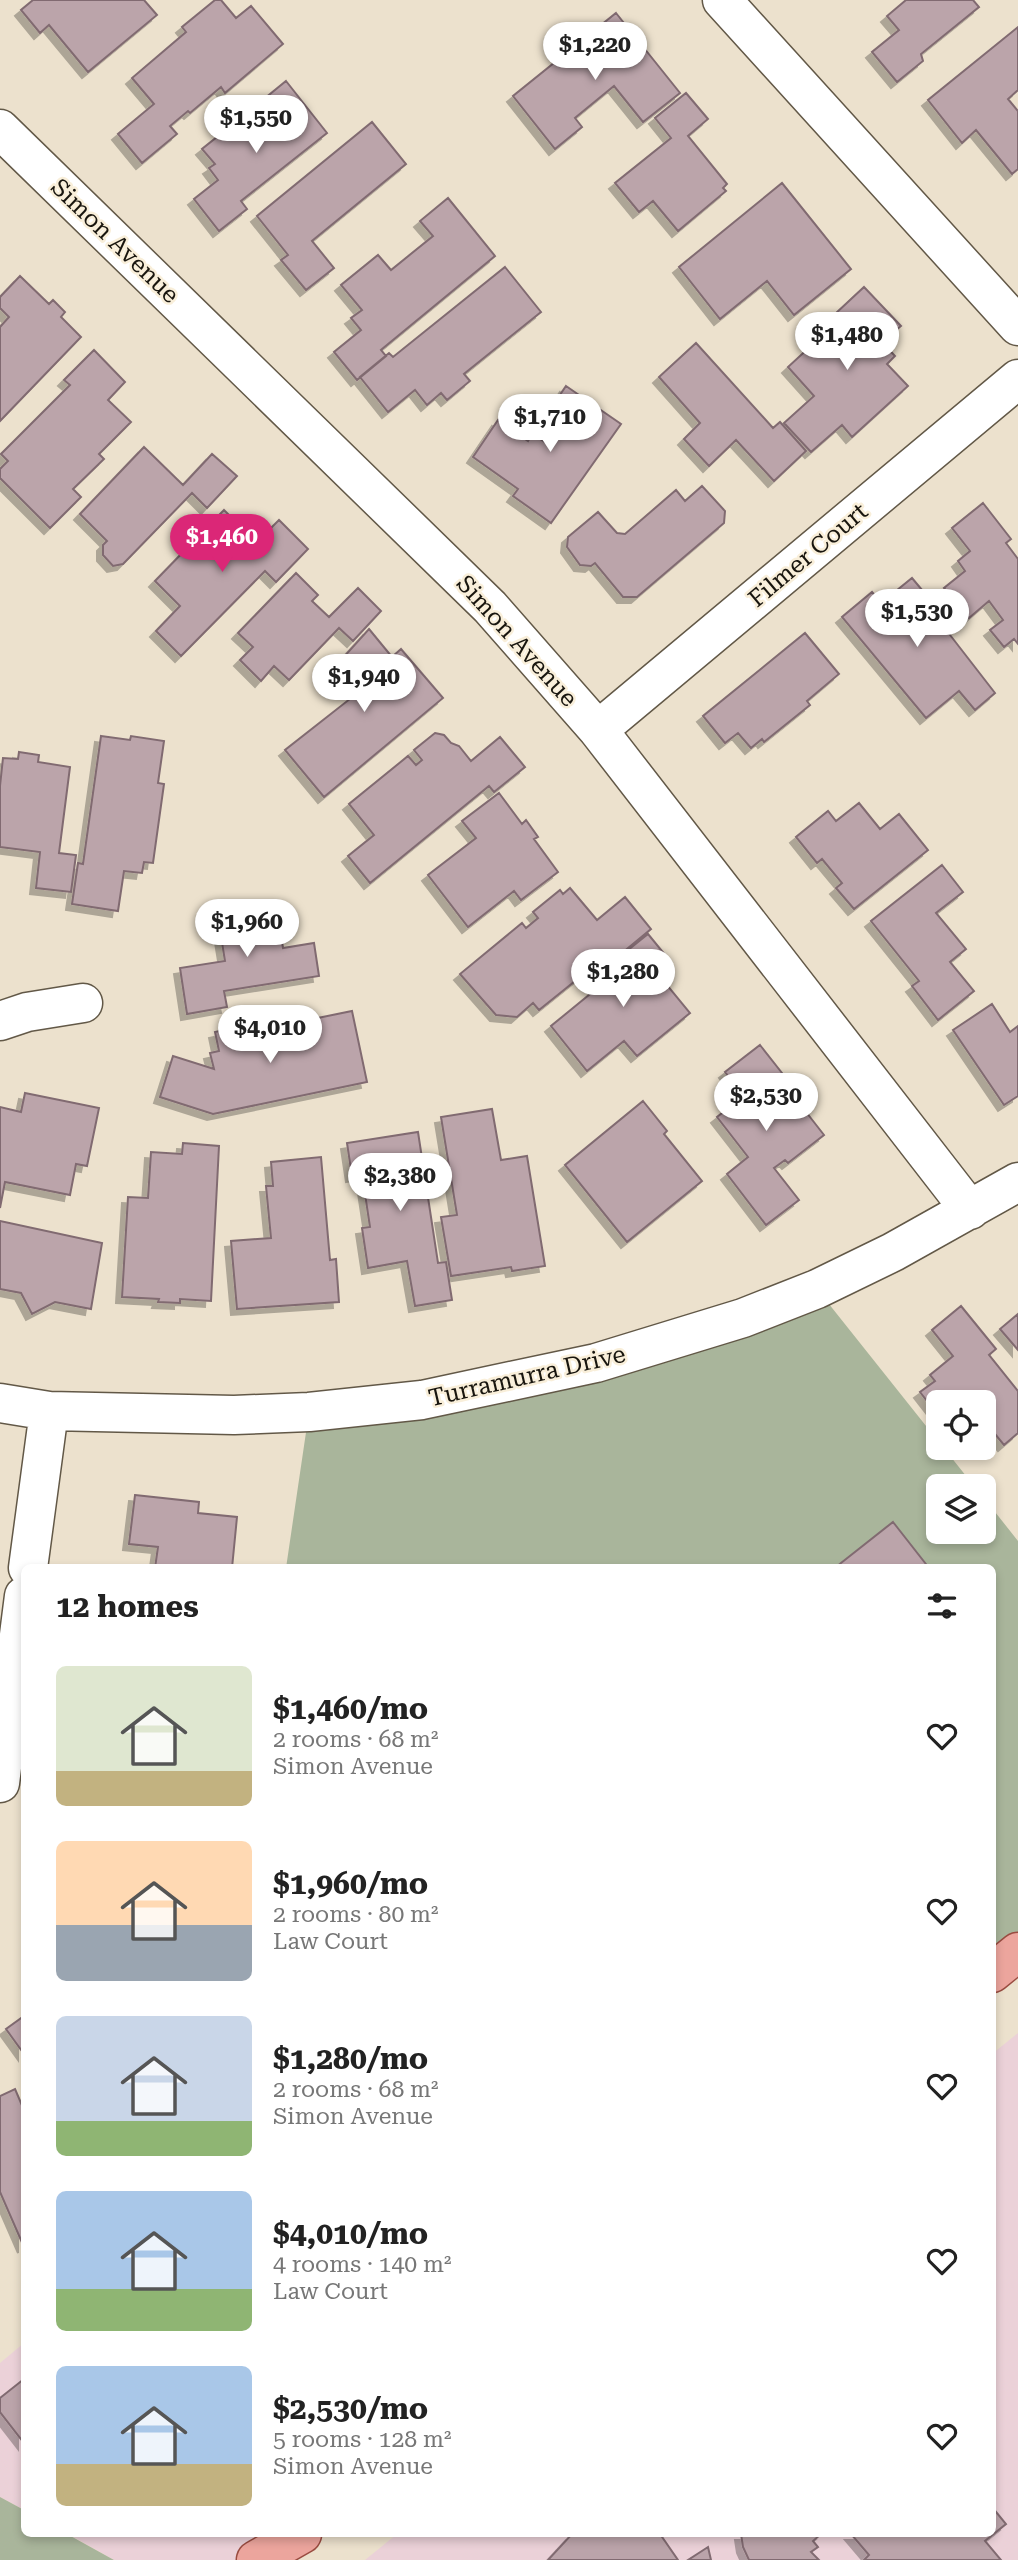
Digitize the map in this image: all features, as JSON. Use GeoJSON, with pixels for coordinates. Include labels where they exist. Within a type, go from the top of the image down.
{"type":"FeatureCollection","features":[{"type":"Feature","properties":{"kind":"main road"},"geometry":{"type":"LineString","coordinates":[[996,1970],[1018,1952]]}},
{"type":"Feature","properties":{"kind":"main road"},"geometry":{"type":"LineString","coordinates":[[256,2560],[297,2537]]}},
{"type":"Feature","properties":{"kind":"main road"},"geometry":{"type":"LineString","coordinates":[[281,2560],[300,2537]]}},
{"type":"Feature","properties":{"kind":"street"},"geometry":{"type":"LineString","coordinates":[[722,0],[1018,326]]}},
{"type":"Feature","properties":{"kind":"street","name":"Simon Avenue"},"geometry":{"type":"LineString","coordinates":[[0,129],[489,607],[598,730],[970,1210]]}},
{"type":"Feature","properties":{"kind":"street","name":"Filmer Court"},"geometry":{"type":"LineString","coordinates":[[598,730],[1018,379]]}},
{"type":"Feature","properties":{"kind":"street"},"geometry":{"type":"LineString","coordinates":[[0,1021],[27,1012],[83,1003]]}},
{"type":"Feature","properties":{"kind":"street","name":"Turramurra Drive"},"geometry":{"type":"LineString","coordinates":[[0,1403],[49,1411],[234,1415],[309,1412],[436,1398],[596,1363],[743,1318],[817,1289],[970,1210],[1018,1182]]}},
{"type":"Feature","properties":{"kind":"street"},"geometry":{"type":"LineString","coordinates":[[29,1564],[49,1411]]}},
{"type":"Feature","properties":{"kind":"street"},"geometry":{"type":"LineString","coordinates":[[0,1783],[21,1619]]}},
{"type":"Feature","properties":{"kind":"shaded area"},"geometry":{"type":"Polygon","coordinates":[[[1018,2033],[1018,2560],[365,2560],[393,2537],[996,2537],[996,2051],[1018,2033]]]}},
{"type":"Feature","properties":{"kind":"shaded area"},"geometry":{"type":"Polygon","coordinates":[[[21,2346],[21,2508],[0,2497],[0,2363],[21,2346]]]}},
{"type":"Feature","properties":{"kind":"shaded area"},"geometry":{"type":"Polygon","coordinates":[[[73,2537],[297,2537],[256,2560],[114,2560],[73,2537]]]}},
{"type":"Feature","properties":{"kind":"green space"},"geometry":{"type":"Polygon","coordinates":[[[817,1289],[926,1426],[926,1460],[953,1460],[964,1474],[926,1474],[926,1544],[996,1544],[996,1513],[1018,1541],[1018,1951],[996,1969],[996,1564],[287,1564],[309,1412],[422,1400],[817,1289]]]}},
{"type":"Feature","properties":{"kind":"green space"},"geometry":{"type":"Polygon","coordinates":[[[0,2497],[21,2508],[21,2537],[72,2537],[114,2560],[0,2560],[0,2497]]]}},
{"type":"Feature","properties":{"kind":"building"},"geometry":{"type":"Polygon","coordinates":[[[33,0],[144,0],[157,15],[88,72],[49,25],[40,33],[21,10],[33,0]]]}},
{"type":"Feature","properties":{"kind":"building"},"geometry":{"type":"Polygon","coordinates":[[[215,0],[221,0],[236,18],[251,6],[283,44],[225,93],[221,87],[170,126],[177,134],[142,163],[118,134],[154,104],[132,78],[186,32],[182,27],[215,0]]]}},
{"type":"Feature","properties":{"kind":"building"},"geometry":{"type":"Polygon","coordinates":[[[906,0],[973,0],[979,7],[921,54],[923,61],[897,82],[872,52],[899,30],[887,16],[906,0]]]}},
{"type":"Feature","properties":{"kind":"building"},"geometry":{"type":"Polygon","coordinates":[[[616,13],[680,93],[643,122],[614,86],[575,118],[582,127],[555,149],[513,96],[616,13]]]}},
{"type":"Feature","properties":{"kind":"building"},"geometry":{"type":"Polygon","coordinates":[[[1018,27],[1018,90],[1008,99],[1018,111],[1018,169],[1012,174],[976,130],[962,143],[928,100],[1018,27]]]}},
{"type":"Feature","properties":{"kind":"building"},"geometry":{"type":"Polygon","coordinates":[[[286,81],[327,133],[241,201],[247,209],[219,231],[194,199],[218,180],[209,168],[215,164],[202,149],[242,117],[255,133],[277,116],[264,99],[286,81]]]}},
{"type":"Feature","properties":{"kind":"building"},"geometry":{"type":"Polygon","coordinates":[[[686,93],[708,119],[688,136],[727,184],[723,188],[726,191],[678,231],[653,201],[639,212],[615,183],[671,138],[655,118],[686,93]]]}},
{"type":"Feature","properties":{"kind":"building"},"geometry":{"type":"Polygon","coordinates":[[[372,122],[406,164],[312,241],[334,268],[306,290],[281,260],[288,255],[257,216],[372,122]]]}},
{"type":"Feature","properties":{"kind":"building"},"geometry":{"type":"Polygon","coordinates":[[[782,183],[851,269],[794,315],[767,281],[720,319],[679,267],[782,183]]]}},
{"type":"Feature","properties":{"kind":"building"},"geometry":{"type":"Polygon","coordinates":[[[448,198],[495,256],[381,350],[386,356],[357,380],[334,352],[361,330],[351,318],[362,310],[341,285],[378,255],[391,270],[433,236],[420,221],[448,198]]]}},
{"type":"Feature","properties":{"kind":"building"},"geometry":{"type":"Polygon","coordinates":[[[505,267],[541,312],[464,374],[470,381],[447,400],[441,393],[427,405],[415,390],[388,412],[360,377],[389,353],[393,357],[505,267]]]}},
{"type":"Feature","properties":{"kind":"building"},"geometry":{"type":"Polygon","coordinates":[[[20,276],[49,304],[53,300],[65,312],[61,317],[81,337],[0,421],[0,327],[9,317],[0,308],[0,297],[20,276]]]}},
{"type":"Feature","properties":{"kind":"building"},"geometry":{"type":"Polygon","coordinates":[[[864,287],[901,326],[882,342],[895,356],[887,364],[908,386],[852,437],[842,425],[811,452],[784,423],[814,396],[788,367],[825,333],[820,328],[864,287]]]}},
{"type":"Feature","properties":{"kind":"building"},"geometry":{"type":"Polygon","coordinates":[[[696,343],[773,428],[780,422],[806,451],[774,481],[736,440],[709,466],[684,439],[700,423],[659,377],[696,343]]]}},
{"type":"Feature","properties":{"kind":"building"},"geometry":{"type":"Polygon","coordinates":[[[94,350],[125,382],[108,400],[131,422],[99,454],[104,459],[73,489],[81,497],[50,528],[0,478],[0,469],[8,461],[1,454],[70,385],[64,380],[94,350]]]}},
{"type":"Feature","properties":{"kind":"building"},"geometry":{"type":"Polygon","coordinates":[[[566,386],[621,424],[551,523],[513,496],[518,489],[473,457],[498,420],[528,441],[532,434],[548,444],[562,424],[547,414],[566,386]]]}},
{"type":"Feature","properties":{"kind":"building"},"geometry":{"type":"Polygon","coordinates":[[[144,447],[183,485],[212,454],[237,476],[207,508],[192,493],[123,564],[113,566],[103,555],[103,545],[107,541],[80,514],[144,447]]]}},
{"type":"Feature","properties":{"kind":"building"},"geometry":{"type":"Polygon","coordinates":[[[702,486],[725,511],[724,523],[637,597],[623,597],[595,563],[591,566],[580,565],[567,547],[568,537],[598,512],[617,533],[625,534],[676,490],[685,501],[702,486]]]}},
{"type":"Feature","properties":{"kind":"building"},"geometry":{"type":"Polygon","coordinates":[[[983,503],[1011,539],[1006,543],[1018,559],[1018,644],[1014,639],[1004,647],[990,630],[1003,620],[989,601],[969,618],[944,588],[965,571],[958,561],[970,551],[952,528],[983,503]]]}},
{"type":"Feature","properties":{"kind":"building"},"geometry":{"type":"Polygon","coordinates":[[[224,510],[243,529],[252,519],[265,534],[279,520],[308,549],[276,582],[265,571],[181,656],[156,631],[180,606],[155,581],[224,510]]]}},
{"type":"Feature","properties":{"kind":"building"},"geometry":{"type":"Polygon","coordinates":[[[296,573],[318,595],[312,601],[329,617],[358,588],[381,611],[353,641],[339,628],[289,680],[274,666],[261,681],[240,660],[253,647],[238,633],[296,573]]]}},
{"type":"Feature","properties":{"kind":"building"},"geometry":{"type":"Polygon","coordinates":[[[912,578],[938,609],[933,613],[995,693],[975,710],[959,691],[926,718],[842,617],[872,592],[878,599],[887,592],[891,595],[912,578]]]}},
{"type":"Feature","properties":{"kind":"building"},"geometry":{"type":"Polygon","coordinates":[[[369,629],[392,657],[401,649],[443,698],[324,797],[285,750],[355,695],[332,670],[369,629]]]}},
{"type":"Feature","properties":{"kind":"building"},"geometry":{"type":"Polygon","coordinates":[[[805,633],[839,674],[807,701],[810,705],[764,742],[762,739],[751,748],[738,733],[725,743],[703,716],[805,633]]]}},
{"type":"Feature","properties":{"kind":"building"},"geometry":{"type":"Polygon","coordinates":[[[435,733],[444,735],[451,743],[459,746],[471,761],[500,737],[525,767],[494,792],[489,786],[370,883],[348,856],[374,835],[349,804],[408,756],[416,765],[422,760],[414,750],[435,733]]]}},
{"type":"Feature","properties":{"kind":"building"},"geometry":{"type":"Polygon","coordinates":[[[101,736],[130,740],[131,736],[164,741],[158,783],[164,784],[153,863],[144,862],[142,873],[124,871],[118,911],[72,904],[78,863],[83,864],[101,736]]]}},
{"type":"Feature","properties":{"kind":"building"},"geometry":{"type":"Polygon","coordinates":[[[19,752],[39,755],[38,762],[70,767],[59,853],[76,855],[71,892],[36,888],[40,852],[0,847],[3,758],[18,759],[19,752]]]}},
{"type":"Feature","properties":{"kind":"building"},"geometry":{"type":"Polygon","coordinates":[[[499,793],[522,824],[526,820],[538,837],[534,839],[558,872],[521,900],[514,891],[468,927],[428,875],[476,838],[462,821],[499,793]]]}},
{"type":"Feature","properties":{"kind":"building"},"geometry":{"type":"Polygon","coordinates":[[[859,803],[880,829],[899,814],[928,850],[854,909],[836,888],[842,883],[822,859],[817,863],[796,837],[828,811],[836,821],[859,803]]]}},
{"type":"Feature","properties":{"kind":"building"},"geometry":{"type":"Polygon","coordinates":[[[942,865],[963,892],[936,913],[966,949],[950,962],[974,991],[938,1020],[912,986],[919,981],[871,921],[942,865]]]}},
{"type":"Feature","properties":{"kind":"building"},"geometry":{"type":"Polygon","coordinates":[[[570,888],[597,920],[625,897],[651,929],[610,963],[605,957],[539,1010],[533,1003],[517,1017],[496,1015],[460,974],[522,923],[526,928],[538,918],[533,912],[560,890],[563,894],[570,888]]]}},
{"type":"Feature","properties":{"kind":"building"},"geometry":{"type":"Polygon","coordinates":[[[276,903],[283,948],[314,943],[319,976],[224,991],[227,1007],[187,1014],[180,968],[225,961],[217,912],[276,903]]]}},
{"type":"Feature","properties":{"kind":"building"},"geometry":{"type":"Polygon","coordinates":[[[648,934],[671,962],[654,976],[664,987],[667,985],[690,1013],[637,1056],[624,1041],[587,1071],[551,1026],[623,967],[617,959],[648,934]]]}},
{"type":"Feature","properties":{"kind":"building"},"geometry":{"type":"Polygon","coordinates":[[[992,1004],[1010,1032],[1018,1026],[1018,1096],[1004,1105],[953,1030],[992,1004]]]}},
{"type":"Feature","properties":{"kind":"building"},"geometry":{"type":"Polygon","coordinates":[[[352,1011],[367,1082],[213,1114],[160,1097],[173,1056],[214,1069],[210,1053],[219,1051],[215,1032],[248,1025],[249,1032],[352,1011]]]}},
{"type":"Feature","properties":{"kind":"building"},"geometry":{"type":"Polygon","coordinates":[[[760,1045],[782,1073],[778,1076],[824,1135],[788,1163],[785,1160],[774,1168],[799,1200],[766,1225],[727,1174],[748,1157],[717,1117],[744,1096],[725,1072],[760,1045]]]}},
{"type":"Feature","properties":{"kind":"building"},"geometry":{"type":"Polygon","coordinates":[[[25,1093],[99,1108],[87,1166],[76,1164],[70,1195],[5,1182],[0,1208],[0,1107],[21,1112],[25,1093]]]}},
{"type":"Feature","properties":{"kind":"building"},"geometry":{"type":"Polygon","coordinates":[[[643,1101],[667,1131],[664,1134],[702,1181],[627,1242],[565,1165],[643,1101]]]}},
{"type":"Feature","properties":{"kind":"building"},"geometry":{"type":"Polygon","coordinates":[[[492,1109],[501,1160],[527,1156],[545,1266],[512,1271],[511,1267],[451,1276],[441,1217],[457,1215],[441,1117],[492,1109]]]}},
{"type":"Feature","properties":{"kind":"building"},"geometry":{"type":"Polygon","coordinates":[[[418,1132],[438,1263],[446,1262],[452,1300],[415,1306],[407,1261],[368,1268],[362,1228],[370,1227],[362,1174],[352,1176],[347,1143],[418,1132]]]}},
{"type":"Feature","properties":{"kind":"building"},"geometry":{"type":"Polygon","coordinates":[[[183,1143],[219,1146],[211,1301],[180,1299],[180,1303],[122,1297],[128,1197],[148,1198],[151,1152],[182,1154],[183,1143]]]}},
{"type":"Feature","properties":{"kind":"building"},"geometry":{"type":"Polygon","coordinates":[[[321,1157],[330,1260],[336,1259],[339,1302],[237,1309],[231,1241],[271,1238],[266,1186],[273,1186],[271,1162],[321,1157]]]}},
{"type":"Feature","properties":{"kind":"building"},"geometry":{"type":"Polygon","coordinates":[[[0,1221],[102,1243],[91,1309],[55,1302],[32,1314],[21,1293],[0,1289],[0,1221]]]}},
{"type":"Feature","properties":{"kind":"building"},"geometry":{"type":"Polygon","coordinates":[[[961,1306],[996,1349],[989,1355],[1018,1391],[1018,1433],[1004,1445],[996,1435],[996,1390],[926,1390],[926,1400],[920,1392],[935,1381],[930,1375],[953,1356],[932,1330],[961,1306]]]}},
{"type":"Feature","properties":{"kind":"building"},"geometry":{"type":"Polygon","coordinates":[[[1018,1314],[1018,1350],[1000,1329],[1018,1314]]]}},
{"type":"Feature","properties":{"kind":"building"},"geometry":{"type":"Polygon","coordinates":[[[135,1495],[199,1502],[198,1513],[237,1517],[232,1564],[156,1564],[158,1547],[129,1544],[135,1495]]]}},
{"type":"Feature","properties":{"kind":"building"},"geometry":{"type":"Polygon","coordinates":[[[893,1522],[926,1564],[840,1564],[893,1522]]]}},
{"type":"Feature","properties":{"kind":"building"},"geometry":{"type":"Polygon","coordinates":[[[21,2018],[21,2050],[6,2029],[21,2018]]]}},
{"type":"Feature","properties":{"kind":"building"},"geometry":{"type":"Polygon","coordinates":[[[15,2089],[21,2103],[21,2240],[0,2192],[0,2096],[15,2089]]]}},
{"type":"Feature","properties":{"kind":"building"},"geometry":{"type":"Polygon","coordinates":[[[21,2381],[21,2439],[0,2412],[0,2398],[21,2381]]]}},
{"type":"Feature","properties":{"kind":"building"},"geometry":{"type":"Polygon","coordinates":[[[996,2512],[1006,2524],[996,2532],[996,2512]]]}},
{"type":"Feature","properties":{"kind":"building"},"geometry":{"type":"Polygon","coordinates":[[[569,2537],[662,2537],[678,2560],[548,2560],[569,2537]]]}},
{"type":"Feature","properties":{"kind":"building"},"geometry":{"type":"Polygon","coordinates":[[[741,2537],[818,2537],[813,2541],[818,2547],[811,2552],[819,2560],[749,2560],[741,2537]]]}},
{"type":"Feature","properties":{"kind":"building"},"geometry":{"type":"Polygon","coordinates":[[[854,2537],[990,2537],[985,2541],[1001,2560],[864,2560],[869,2555],[854,2537]]]}},
{"type":"Feature","properties":{"kind":"building"},"geometry":{"type":"Polygon","coordinates":[[[708,2547],[711,2560],[688,2560],[708,2547]]]}}]}
